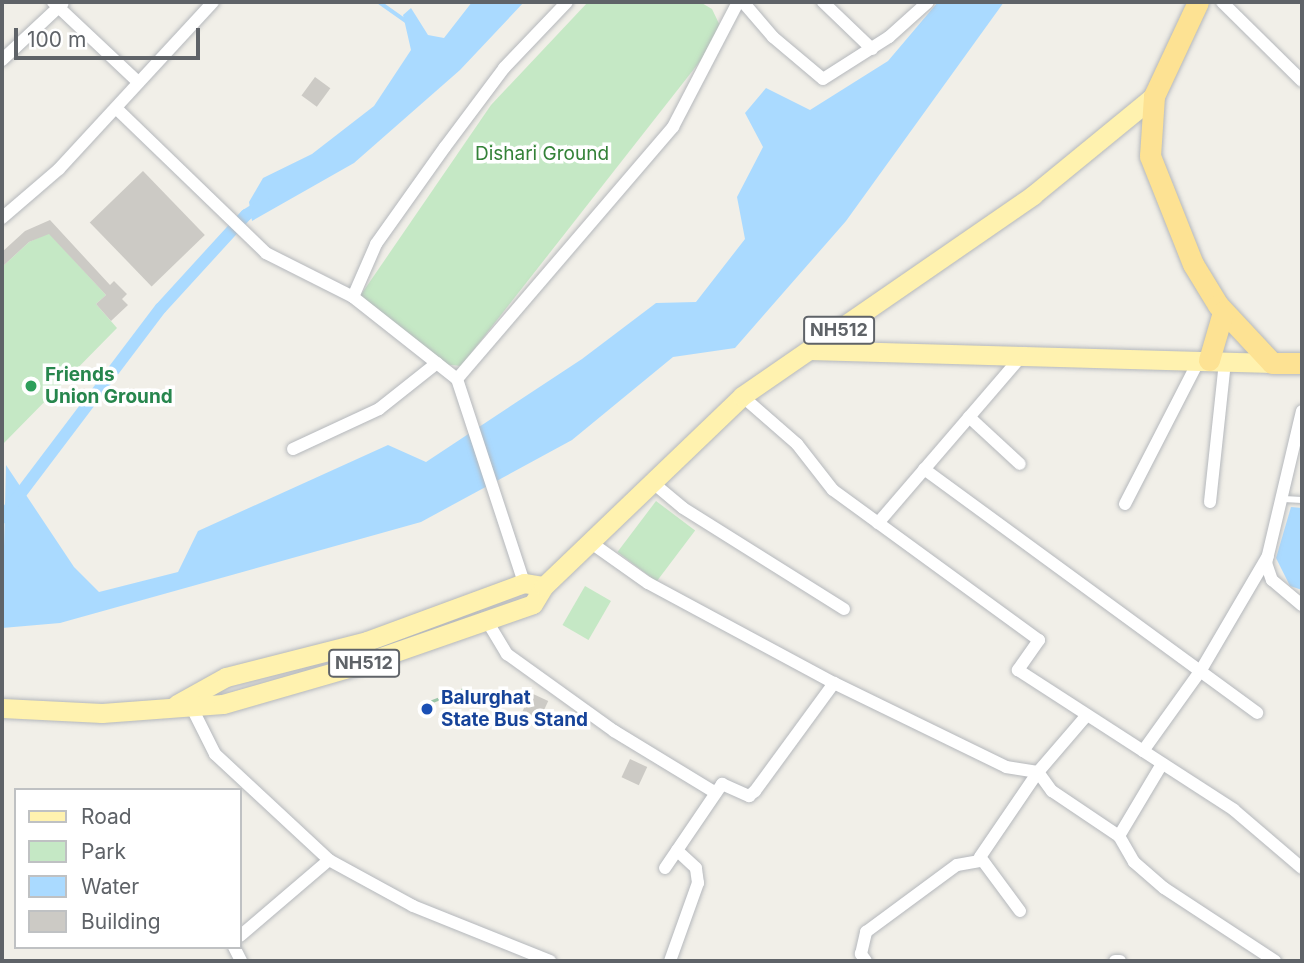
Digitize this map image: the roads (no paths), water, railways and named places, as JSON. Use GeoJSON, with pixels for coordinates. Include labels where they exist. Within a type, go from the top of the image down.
{"type":"FeatureCollection","features":[{"type":"Feature","properties":{"kind":"highway","name":"NH512"},"geometry":{"type":"LineString","coordinates":[[1198,2],[1154,96],[1150,156],[1193,264],[1223,312],[1272,363]]}},
{"type":"Feature","properties":{"kind":"highway"},"geometry":{"type":"LineString","coordinates":[[1211,360],[1223,312]]}},
{"type":"Feature","properties":{"kind":"highway"},"geometry":{"type":"LineString","coordinates":[[1272,363],[1302,363]]}},
{"type":"Feature","properties":{"kind":"main road","name":"NH512"},"geometry":{"type":"LineString","coordinates":[[2,708],[102,713],[223,704],[316,677],[533,604],[544,586],[742,396],[1033,195],[1154,96]]}},
{"type":"Feature","properties":{"kind":"main road"},"geometry":{"type":"LineString","coordinates":[[810,350],[1024,352],[1272,363]]}},
{"type":"Feature","properties":{"kind":"main road"},"geometry":{"type":"LineString","coordinates":[[170,708],[226,677],[367,640],[524,583],[544,586]]}},
{"type":"Feature","properties":{"kind":"street"},"geometry":{"type":"LineString","coordinates":[[2,218],[117,109],[138,82],[209,7],[194,2]]}},
{"type":"Feature","properties":{"kind":"street"},"geometry":{"type":"LineString","coordinates":[[353,297],[376,244],[445,147],[504,68],[567,2]]}},
{"type":"Feature","properties":{"kind":"street"},"geometry":{"type":"LineString","coordinates":[[457,379],[673,127],[741,2],[773,37],[823,79],[872,49],[928,2]]}},
{"type":"Feature","properties":{"kind":"street"},"geometry":{"type":"LineString","coordinates":[[822,2],[872,49]]}},
{"type":"Feature","properties":{"kind":"street"},"geometry":{"type":"LineString","coordinates":[[1222,2],[1302,81]]}},
{"type":"Feature","properties":{"kind":"street"},"geometry":{"type":"LineString","coordinates":[[2,60],[59,4],[138,82]]}},
{"type":"Feature","properties":{"kind":"street"},"geometry":{"type":"LineString","coordinates":[[117,109],[266,253],[353,297],[457,379],[500,498],[524,583]]}},
{"type":"Feature","properties":{"kind":"street"},"geometry":{"type":"LineString","coordinates":[[878,523],[1024,352]]}},
{"type":"Feature","properties":{"kind":"street"},"geometry":{"type":"LineString","coordinates":[[1210,502],[1211,360]]}},
{"type":"Feature","properties":{"kind":"street"},"geometry":{"type":"LineString","coordinates":[[1125,504],[1211,360]]}},
{"type":"Feature","properties":{"kind":"street"},"geometry":{"type":"LineString","coordinates":[[293,449],[379,409],[437,363]]}},
{"type":"Feature","properties":{"kind":"street"},"geometry":{"type":"LineString","coordinates":[[742,396],[797,444],[833,490],[1039,640],[1018,670],[1234,810],[1302,868]]}},
{"type":"Feature","properties":{"kind":"street"},"geometry":{"type":"LineString","coordinates":[[1143,751],[1201,670],[1268,556],[1284,499],[1302,411]]}},
{"type":"Feature","properties":{"kind":"street"},"geometry":{"type":"LineString","coordinates":[[969,417],[1020,464]]}},
{"type":"Feature","properties":{"kind":"street"},"geometry":{"type":"LineString","coordinates":[[924,468],[1257,713]]}},
{"type":"Feature","properties":{"kind":"street"},"geometry":{"type":"LineString","coordinates":[[652,482],[683,508],[844,609]]}},
{"type":"Feature","properties":{"kind":"street"},"geometry":{"type":"LineString","coordinates":[[590,542],[648,583],[834,683],[1006,767],[1038,772],[1052,791],[1119,835],[1134,862],[1164,888],[1275,961]]}},
{"type":"Feature","properties":{"kind":"street"},"geometry":{"type":"LineString","coordinates":[[1268,556],[1272,580],[1302,605]]}},
{"type":"Feature","properties":{"kind":"street"},"geometry":{"type":"LineString","coordinates":[[487,621],[507,654],[614,731],[716,793]]}},
{"type":"Feature","properties":{"kind":"street"},"geometry":{"type":"LineString","coordinates":[[665,868],[726,782],[752,795],[834,683]]}},
{"type":"Feature","properties":{"kind":"street"},"geometry":{"type":"LineString","coordinates":[[191,706],[215,754],[329,860],[413,906],[550,961]]}},
{"type":"Feature","properties":{"kind":"street"},"geometry":{"type":"LineString","coordinates":[[866,961],[862,954],[866,932],[957,865],[979,861],[1038,772],[1087,715]]}},
{"type":"Feature","properties":{"kind":"street"},"geometry":{"type":"LineString","coordinates":[[1119,835],[1162,764]]}},
{"type":"Feature","properties":{"kind":"street"},"geometry":{"type":"LineString","coordinates":[[670,961],[698,883],[696,868],[677,850]]}},
{"type":"Feature","properties":{"kind":"street"},"geometry":{"type":"LineString","coordinates":[[242,934],[329,860]]}},
{"type":"Feature","properties":{"kind":"street"},"geometry":{"type":"LineString","coordinates":[[979,861],[1020,911]]}},
{"type":"Feature","properties":{"kind":"lane"},"geometry":{"type":"LineString","coordinates":[[1284,499],[1302,500]]}},
{"type":"Feature","properties":{"kind":"water"},"geometry":{"type":"Polygon","coordinates":[[[472,2],[524,2],[460,70],[354,163],[252,221],[249,202],[263,178],[312,154],[374,106],[411,50],[403,15],[411,8],[428,35],[444,38],[472,2]]]}},
{"type":"Feature","properties":{"kind":"water"},"geometry":{"type":"Polygon","coordinates":[[[938,2],[1004,2],[846,221],[735,348],[673,357],[572,440],[421,522],[60,623],[2,628],[6,465],[74,567],[99,592],[178,572],[198,531],[388,445],[426,462],[582,359],[656,303],[696,302],[745,239],[737,197],[763,147],[745,113],[766,88],[810,110],[888,61],[938,2]]]}},
{"type":"Feature","properties":{"kind":"water"},"geometry":{"type":"Polygon","coordinates":[[[1291,507],[1302,508],[1302,590],[1290,586],[1276,558],[1291,507]]]}},
{"type":"Feature","properties":{"kind":"waterway"},"geometry":{"type":"LineString","coordinates":[[379,2],[408,22]]}},
{"type":"Feature","properties":{"kind":"waterway"},"geometry":{"type":"LineString","coordinates":[[2,518],[161,308],[246,215],[265,203]]}},
{"type":"Feature","properties":{"kind":"place","name":"Friends Union Ground"},"geometry":{"type":"Point","coordinates":[31,386]}},
{"type":"Feature","properties":{"kind":"place","name":"Balurghat State Bus Stand"},"geometry":{"type":"Point","coordinates":[427,709]}},
{"type":"Feature","properties":{"kind":"park label","name":"Dishari Ground"},"geometry":{"type":"Point","coordinates":[542,154]}}]}
